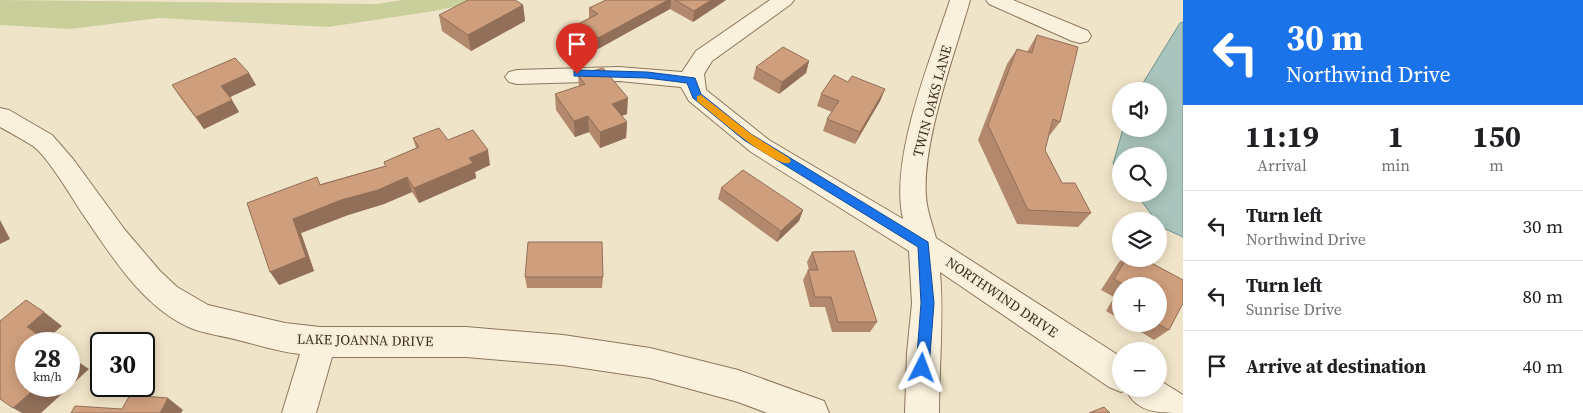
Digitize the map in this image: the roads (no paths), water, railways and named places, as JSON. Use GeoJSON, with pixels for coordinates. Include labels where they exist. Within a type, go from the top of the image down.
{"type":"FeatureCollection","features":[{"type":"Feature","properties":{"kind":"street"},"geometry":{"type":"LineString","coordinates":[[517,77],[619,74],[691,80],[694,71],[704,56],[784,0]]}},
{"type":"Feature","properties":{"kind":"street","name":"TWIN OAKS LANE"},"geometry":{"type":"LineString","coordinates":[[922,413],[923,353],[927,303],[923,245],[913,204],[914,167],[923,122],[960,0]]}},
{"type":"Feature","properties":{"kind":"street"},"geometry":{"type":"LineString","coordinates":[[996,0],[1080,36]]}},
{"type":"Feature","properties":{"kind":"street","name":"NORTHWIND DRIVE"},"geometry":{"type":"LineString","coordinates":[[691,80],[697,95],[748,137],[923,245],[1112,370]]}},
{"type":"Feature","properties":{"kind":"street","name":"LAKE JOANNA DRIVE"},"geometry":{"type":"LineString","coordinates":[[0,116],[43,140],[64,166],[115,238],[149,280],[166,296],[202,318],[285,338],[320,342],[466,342],[563,350],[650,363],[738,386],[812,413]]}},
{"type":"Feature","properties":{"kind":"street"},"geometry":{"type":"LineString","coordinates":[[299,413],[320,342]]}},
{"type":"Feature","properties":{"kind":"street"},"geometry":{"type":"LineString","coordinates":[[1155,397],[1181,413]]}},
{"type":"Feature","properties":{"kind":"water"},"geometry":{"type":"Polygon","coordinates":[[[1183,22],[1183,237],[1167,230],[1167,212],[1150,212],[1142,202],[1167,202],[1167,147],[1118,147],[1121,137],[1167,137],[1167,82],[1144,82],[1180,23],[1183,22]]]}}]}
